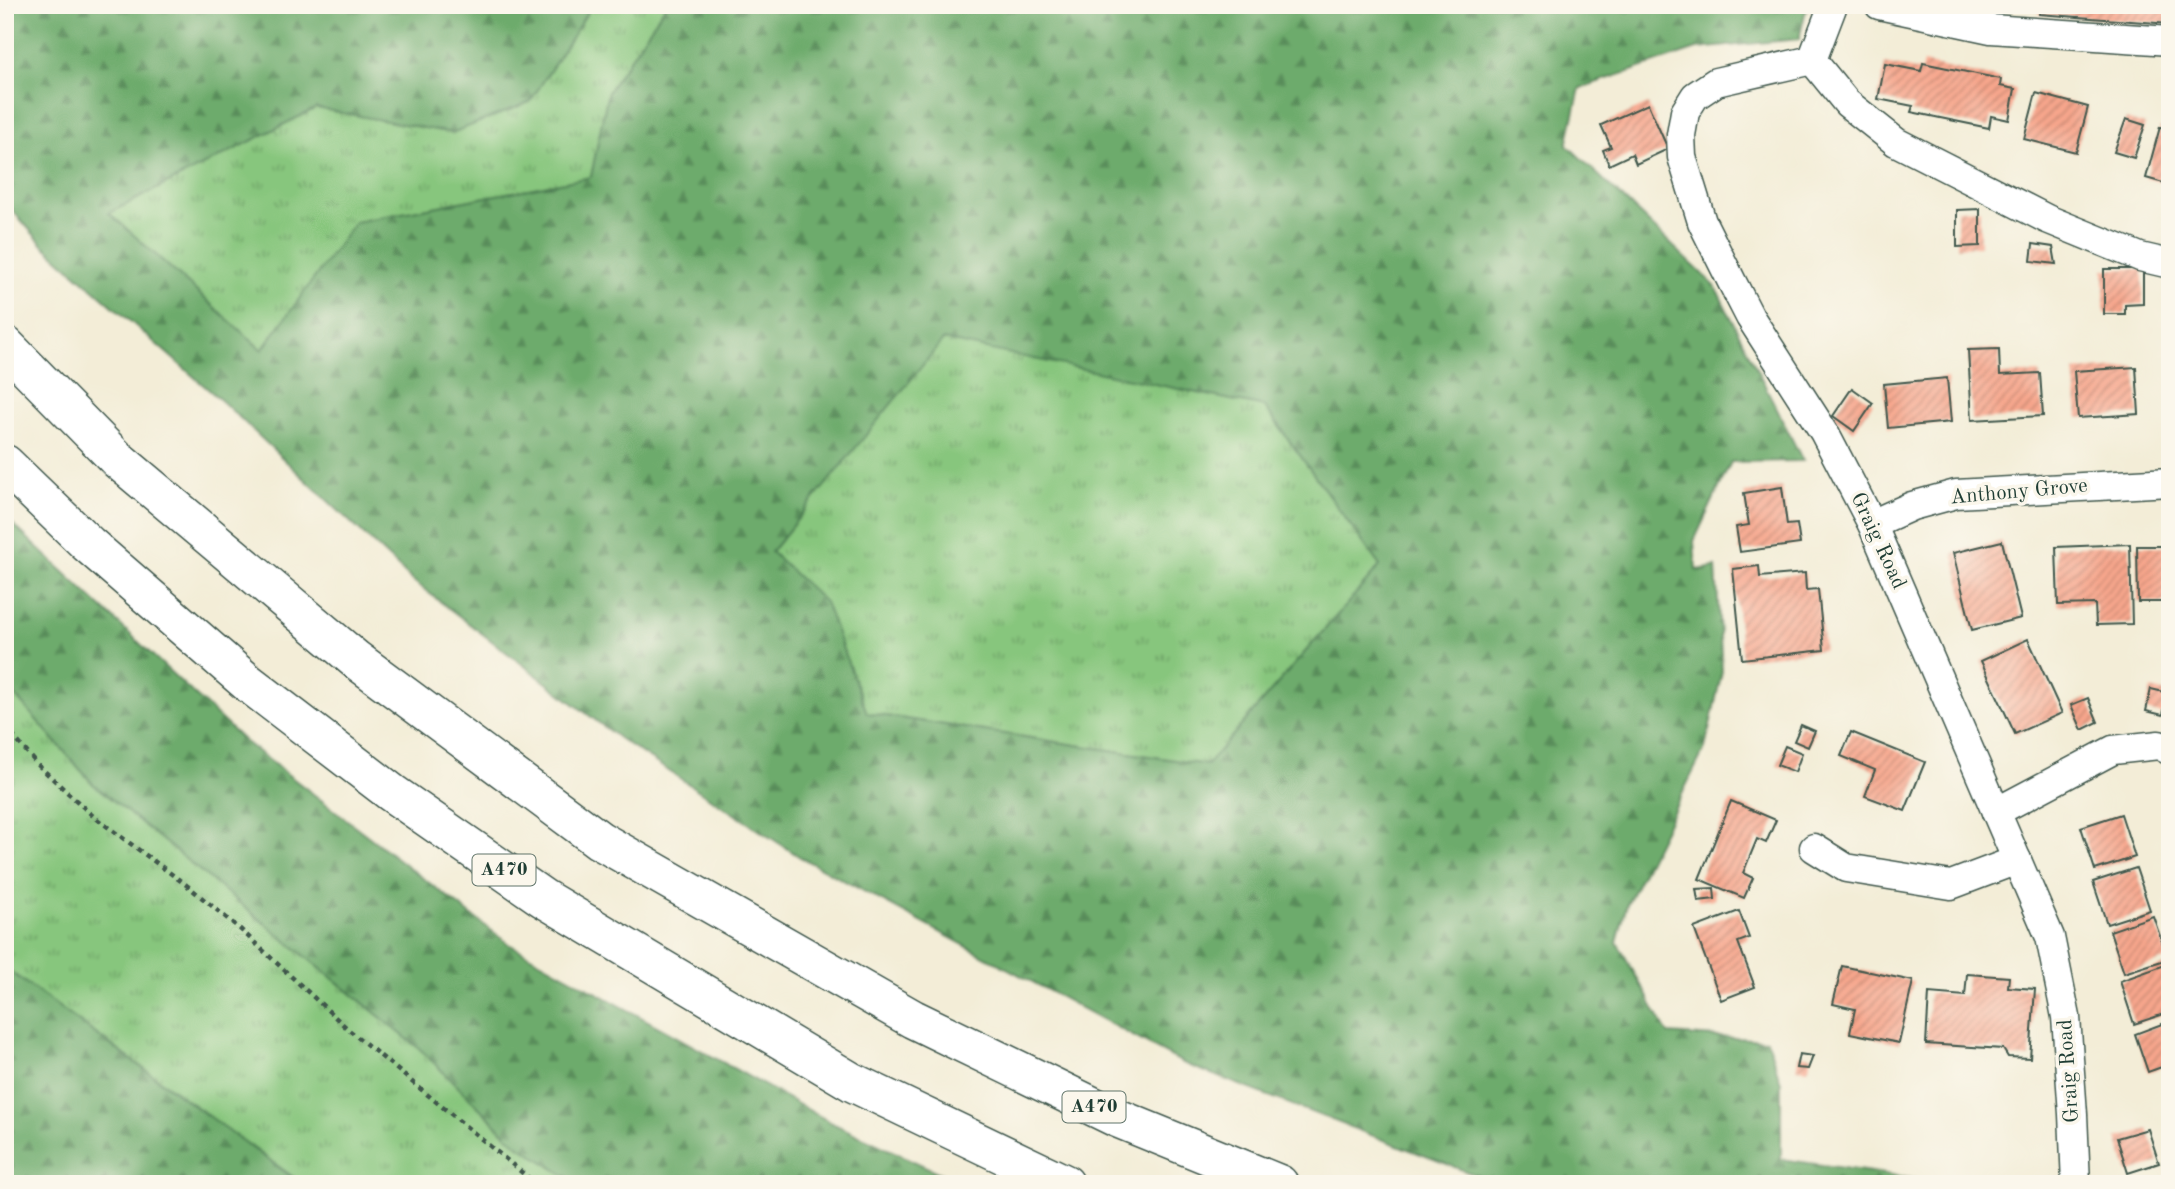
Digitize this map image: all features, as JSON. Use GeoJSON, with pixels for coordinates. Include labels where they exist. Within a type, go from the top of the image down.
{"type":"FeatureCollection","features":[{"type":"Feature","properties":{"kind":"highway","name":"A470"},"geometry":{"type":"LineString","coordinates":[[5,345],[117,459],[345,650],[599,840],[913,1019],[1117,1118],[1279,1184]]}},
{"type":"Feature","properties":{"kind":"highway","name":"A470"},"geometry":{"type":"LineString","coordinates":[[5,464],[88,544],[247,682],[392,793],[543,898],[852,1082],[1065,1184]]}},
{"type":"Feature","properties":{"kind":"street"},"geometry":{"type":"LineString","coordinates":[[1833,5],[1812,60],[1847,103],[1896,142],[2047,219],[2140,257],[2170,264]]}},
{"type":"Feature","properties":{"kind":"street"},"geometry":{"type":"LineString","coordinates":[[1878,5],[1991,29],[2170,41]]}},
{"type":"Feature","properties":{"kind":"street","name":"Graig Road"},"geometry":{"type":"LineString","coordinates":[[1812,60],[1716,82],[1695,96],[1685,112],[1681,135],[1682,157],[1702,222],[1744,306],[1824,432],[1872,524],[2050,937],[2066,1017],[2076,1184]]}},
{"type":"Feature","properties":{"kind":"street","name":"Anthony Grove"},"geometry":{"type":"LineString","coordinates":[[1872,524],[1912,506],[1956,494],[2170,482]]}},
{"type":"Feature","properties":{"kind":"street"},"geometry":{"type":"LineString","coordinates":[[1996,812],[2113,750],[2159,745],[2170,751]]}},
{"type":"Feature","properties":{"kind":"street"},"geometry":{"type":"LineString","coordinates":[[1814,848],[1846,868],[1951,885],[2017,860]]}},
{"type":"Feature","properties":{"kind":"path"},"geometry":{"type":"LineString","coordinates":[[5,727],[39,766],[93,816],[189,887],[240,929],[349,1030],[536,1184]]}},
{"type":"Feature","properties":{"kind":"green space"},"geometry":{"type":"Polygon","coordinates":[[[5,5],[592,5],[530,102],[452,133],[316,108],[109,213],[262,350],[355,222],[591,177],[608,92],[666,5],[1807,5],[1799,39],[1697,49],[1580,88],[1567,145],[1715,286],[1803,461],[1731,462],[1694,541],[1696,570],[1716,567],[1722,671],[1705,748],[1627,904],[1617,942],[1668,1034],[1767,1040],[1781,1083],[1781,1159],[1954,1184],[1499,1184],[1185,1064],[800,857],[620,739],[412,580],[224,403],[44,246],[5,202],[5,5]],[[943,340],[771,552],[825,602],[867,713],[1207,765],[1380,566],[1265,407],[943,340]]]}},
{"type":"Feature","properties":{"kind":"green space"},"geometry":{"type":"Polygon","coordinates":[[[592,5],[666,5],[608,92],[591,177],[356,222],[262,350],[109,213],[316,108],[452,133],[530,102],[592,5]]]}},
{"type":"Feature","properties":{"kind":"green space"},"geometry":{"type":"Polygon","coordinates":[[[942,339],[1265,407],[1380,566],[1207,765],[867,713],[825,603],[771,552],[942,339]]]}},
{"type":"Feature","properties":{"kind":"green space"},"geometry":{"type":"Polygon","coordinates":[[[5,517],[244,741],[509,944],[834,1124],[963,1184],[578,1184],[515,1143],[421,1050],[93,784],[5,684],[5,517]]]}},
{"type":"Feature","properties":{"kind":"green space"},"geometry":{"type":"Polygon","coordinates":[[[5,684],[93,784],[421,1050],[515,1143],[578,1184],[303,1184],[5,968],[5,684]]]}},
{"type":"Feature","properties":{"kind":"green space"},"geometry":{"type":"Polygon","coordinates":[[[5,968],[296,1180],[303,1184],[5,1184],[5,968]]]}},
{"type":"Feature","properties":{"kind":"building"},"geometry":{"type":"Polygon","coordinates":[[[2040,5],[2170,5],[2170,24],[2039,14],[2040,5]]]}},
{"type":"Feature","properties":{"kind":"building"},"geometry":{"type":"Polygon","coordinates":[[[1923,63],[2001,79],[2000,86],[2015,89],[2009,120],[1991,116],[1989,128],[1911,112],[1913,106],[1878,99],[1885,64],[1921,71],[1923,63]]]}},
{"type":"Feature","properties":{"kind":"building"},"geometry":{"type":"Polygon","coordinates":[[[2036,93],[2088,107],[2076,152],[2024,139],[2036,93]]]}},
{"type":"Feature","properties":{"kind":"building"},"geometry":{"type":"Polygon","coordinates":[[[1648,104],[1668,149],[1636,164],[1632,154],[1609,165],[1603,150],[1611,147],[1601,125],[1648,104]]]}},
{"type":"Feature","properties":{"kind":"building"},"geometry":{"type":"Polygon","coordinates":[[[2169,109],[2170,185],[2146,178],[2160,127],[2164,128],[2169,109]]]}},
{"type":"Feature","properties":{"kind":"building"},"geometry":{"type":"Polygon","coordinates":[[[2126,119],[2145,125],[2134,158],[2114,152],[2126,119]]]}},
{"type":"Feature","properties":{"kind":"building"},"geometry":{"type":"Polygon","coordinates":[[[1980,209],[1980,246],[1957,247],[1957,210],[1980,209]]]}},
{"type":"Feature","properties":{"kind":"building"},"geometry":{"type":"Polygon","coordinates":[[[2033,244],[2053,247],[2056,264],[2031,261],[2033,244]]]}},
{"type":"Feature","properties":{"kind":"building"},"geometry":{"type":"Polygon","coordinates":[[[2104,269],[2143,269],[2143,304],[2125,305],[2125,314],[2104,314],[2104,269]]]}},
{"type":"Feature","properties":{"kind":"building"},"geometry":{"type":"Polygon","coordinates":[[[1999,349],[2000,375],[2040,373],[2043,416],[1972,420],[1968,350],[1999,349]]]}},
{"type":"Feature","properties":{"kind":"building"},"geometry":{"type":"Polygon","coordinates":[[[2136,367],[2139,414],[2078,418],[2074,371],[2136,367]]]}},
{"type":"Feature","properties":{"kind":"building"},"geometry":{"type":"Polygon","coordinates":[[[1947,378],[1951,422],[1888,428],[1884,384],[1947,378]]]}},
{"type":"Feature","properties":{"kind":"building"},"geometry":{"type":"Polygon","coordinates":[[[1852,388],[1873,403],[1854,431],[1833,416],[1852,388]]]}},
{"type":"Feature","properties":{"kind":"building"},"geometry":{"type":"Polygon","coordinates":[[[1782,487],[1787,525],[1797,524],[1800,544],[1740,552],[1736,527],[1749,525],[1744,493],[1782,487]]]}},
{"type":"Feature","properties":{"kind":"building"},"geometry":{"type":"Polygon","coordinates":[[[2002,541],[2021,618],[1972,630],[1953,553],[2002,541]]]}},
{"type":"Feature","properties":{"kind":"building"},"geometry":{"type":"Polygon","coordinates":[[[2130,544],[2132,624],[2096,625],[2095,604],[2058,605],[2056,547],[2130,544]]]}},
{"type":"Feature","properties":{"kind":"building"},"geometry":{"type":"Polygon","coordinates":[[[2137,546],[2170,546],[2170,602],[2138,602],[2137,546]]]}},
{"type":"Feature","properties":{"kind":"building"},"geometry":{"type":"Polygon","coordinates":[[[1759,566],[1760,577],[1805,573],[1806,590],[1818,589],[1824,650],[1742,659],[1733,569],[1759,566]]]}},
{"type":"Feature","properties":{"kind":"building"},"geometry":{"type":"Polygon","coordinates":[[[2028,639],[2062,713],[2015,734],[1981,661],[2028,639]]]}},
{"type":"Feature","properties":{"kind":"building"},"geometry":{"type":"Polygon","coordinates":[[[2151,689],[2168,693],[2163,715],[2146,711],[2151,689]]]}},
{"type":"Feature","properties":{"kind":"building"},"geometry":{"type":"Polygon","coordinates":[[[2088,698],[2098,722],[2082,730],[2071,705],[2088,698]]]}},
{"type":"Feature","properties":{"kind":"building"},"geometry":{"type":"Polygon","coordinates":[[[1801,725],[1815,731],[1808,747],[1794,741],[1801,725]]]}},
{"type":"Feature","properties":{"kind":"building"},"geometry":{"type":"Polygon","coordinates":[[[1851,732],[1925,762],[1905,811],[1865,796],[1875,770],[1841,756],[1851,732]]]}},
{"type":"Feature","properties":{"kind":"building"},"geometry":{"type":"Polygon","coordinates":[[[1785,746],[1802,753],[1795,772],[1777,765],[1785,746]]]}},
{"type":"Feature","properties":{"kind":"building"},"geometry":{"type":"Polygon","coordinates":[[[1731,801],[1776,820],[1766,843],[1757,839],[1743,873],[1753,878],[1744,898],[1699,879],[1731,801]]]}},
{"type":"Feature","properties":{"kind":"building"},"geometry":{"type":"Polygon","coordinates":[[[2121,814],[2135,857],[2095,870],[2081,827],[2121,814]]]}},
{"type":"Feature","properties":{"kind":"building"},"geometry":{"type":"Polygon","coordinates":[[[2136,868],[2150,910],[2107,924],[2093,882],[2136,868]]]}},
{"type":"Feature","properties":{"kind":"building"},"geometry":{"type":"Polygon","coordinates":[[[1714,888],[1715,899],[1698,901],[1696,889],[1714,888]]]}},
{"type":"Feature","properties":{"kind":"building"},"geometry":{"type":"Polygon","coordinates":[[[1739,911],[1749,938],[1738,942],[1755,987],[1721,1000],[1694,928],[1739,911]]]}},
{"type":"Feature","properties":{"kind":"building"},"geometry":{"type":"Polygon","coordinates":[[[2153,916],[2168,959],[2124,973],[2110,931],[2153,916]]]}},
{"type":"Feature","properties":{"kind":"building"},"geometry":{"type":"Polygon","coordinates":[[[2165,965],[2170,981],[2170,1012],[2134,1024],[2120,981],[2165,965]]]}},
{"type":"Feature","properties":{"kind":"building"},"geometry":{"type":"Polygon","coordinates":[[[1842,966],[1913,981],[1899,1043],[1850,1033],[1855,1009],[1833,1004],[1842,966]]]}},
{"type":"Feature","properties":{"kind":"building"},"geometry":{"type":"Polygon","coordinates":[[[1967,974],[2009,977],[2008,987],[2035,989],[2030,1058],[2008,1057],[2003,1049],[1926,1044],[1929,993],[1965,996],[1967,974]]]}},
{"type":"Feature","properties":{"kind":"building"},"geometry":{"type":"Polygon","coordinates":[[[2170,1021],[2170,1064],[2148,1072],[2135,1034],[2170,1021]]]}},
{"type":"Feature","properties":{"kind":"building"},"geometry":{"type":"Polygon","coordinates":[[[1799,1054],[1813,1056],[1808,1069],[1796,1068],[1799,1054]]]}},
{"type":"Feature","properties":{"kind":"building"},"geometry":{"type":"Polygon","coordinates":[[[2148,1129],[2159,1163],[2128,1173],[2117,1138],[2148,1129]]]}}]}
